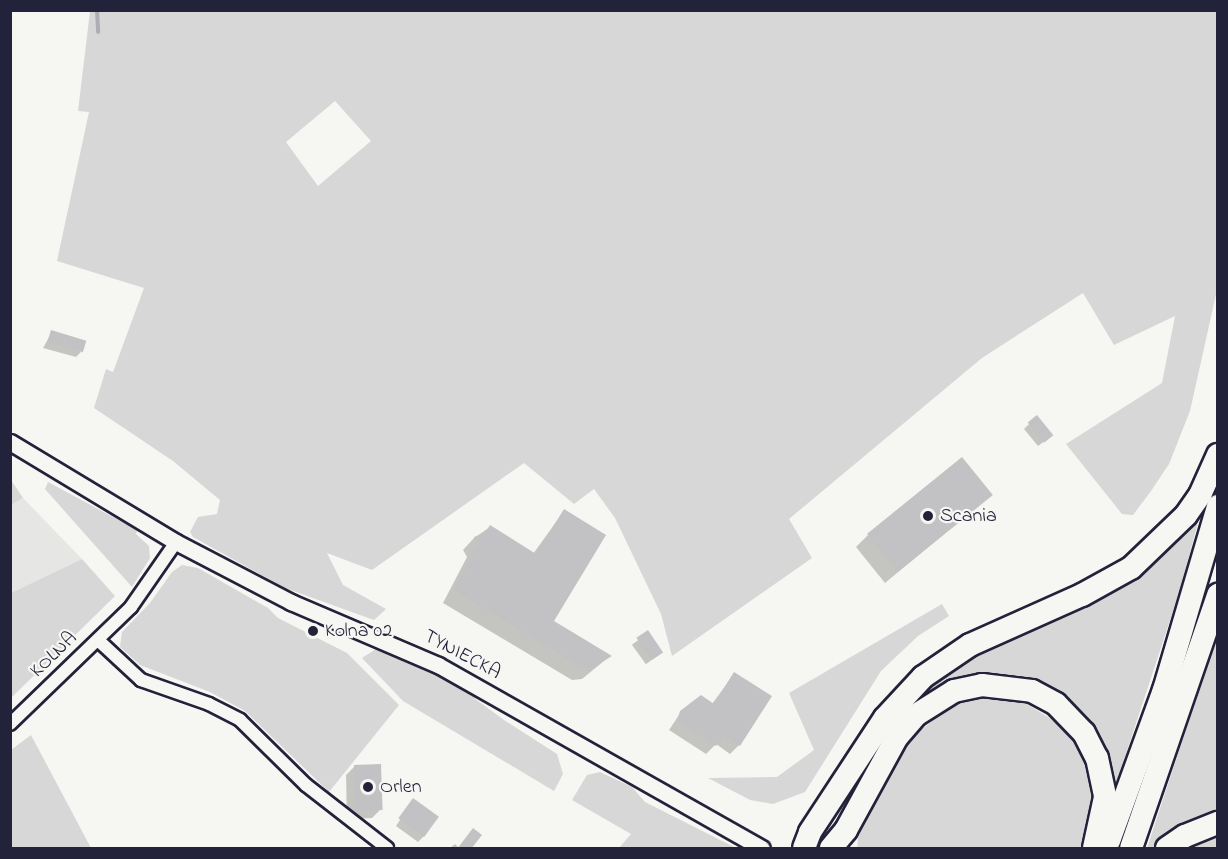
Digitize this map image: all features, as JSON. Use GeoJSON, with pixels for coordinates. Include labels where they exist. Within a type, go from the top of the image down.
{"type":"FeatureCollection","features":[{"type":"Feature","properties":{"kind":"highway"},"geometry":{"type":"LineString","coordinates":[[804,849],[810,832],[885,718],[923,677],[970,645],[1082,595],[1131,568],[1186,515],[1200,495],[1218,455]]}},
{"type":"Feature","properties":{"kind":"highway"},"geometry":{"type":"LineString","coordinates":[[1106,849],[1164,690],[1218,506]]}},
{"type":"Feature","properties":{"kind":"highway"},"geometry":{"type":"LineString","coordinates":[[1131,849],[1218,595]]}},
{"type":"Feature","properties":{"kind":"highway"},"geometry":{"type":"LineString","coordinates":[[831,849],[846,830],[897,737],[916,715],[954,691],[982,685],[1032,691],[1056,704],[1084,733],[1097,758],[1105,797],[1094,849]]}},
{"type":"Feature","properties":{"kind":"highway"},"geometry":{"type":"LineString","coordinates":[[1167,849],[1185,836],[1218,823]]}},
{"type":"Feature","properties":{"kind":"street","name":"TYNIECKA"},"geometry":{"type":"LineString","coordinates":[[10,442],[176,542],[291,602],[438,664],[762,849]]}},
{"type":"Feature","properties":{"kind":"street","name":"KOLNA"},"geometry":{"type":"LineString","coordinates":[[10,724],[141,596],[176,542]]}},
{"type":"Feature","properties":{"kind":"street"},"geometry":{"type":"LineString","coordinates":[[98,640],[141,680],[209,704],[240,720],[306,785],[387,849]]}},
{"type":"Feature","properties":{"kind":"shaded area"},"geometry":{"type":"Polygon","coordinates":[[[90,11],[1217,11],[1217,290],[1190,411],[1169,464],[1133,515],[1122,514],[1066,444],[1162,383],[1175,316],[1114,345],[1083,293],[982,358],[789,519],[812,558],[672,656],[661,614],[615,518],[594,489],[574,504],[524,463],[372,570],[327,553],[343,585],[386,609],[374,620],[285,588],[193,537],[190,532],[198,517],[217,514],[220,500],[173,461],[94,408],[106,369],[113,372],[144,288],[57,261],[89,112],[78,111],[90,11]],[[335,101],[286,142],[318,186],[371,141],[335,101]]]}},
{"type":"Feature","properties":{"kind":"shaded area"},"geometry":{"type":"Polygon","coordinates":[[[11,480],[23,498],[10,505],[11,480]]]}},
{"type":"Feature","properties":{"kind":"shaded area"},"geometry":{"type":"Polygon","coordinates":[[[48,482],[137,530],[136,534],[149,546],[150,558],[132,587],[45,489],[48,482]]]}},
{"type":"Feature","properties":{"kind":"shaded area"},"geometry":{"type":"Polygon","coordinates":[[[23,498],[82,559],[11,593],[11,505],[23,498]]]}},
{"type":"Feature","properties":{"kind":"shaded area"},"geometry":{"type":"Polygon","coordinates":[[[1202,508],[1179,593],[1114,790],[1055,694],[956,683],[855,788],[891,728],[926,686],[956,664],[1041,623],[1202,508]]]}},
{"type":"Feature","properties":{"kind":"shaded area"},"geometry":{"type":"Polygon","coordinates":[[[82,559],[115,596],[11,698],[11,593],[82,559]]]}},
{"type":"Feature","properties":{"kind":"shaded area"},"geometry":{"type":"Polygon","coordinates":[[[182,565],[198,568],[268,608],[278,618],[347,653],[399,705],[329,792],[245,711],[210,692],[140,665],[120,647],[122,632],[150,603],[172,572],[182,565]]]}},
{"type":"Feature","properties":{"kind":"shaded area"},"geometry":{"type":"Polygon","coordinates":[[[942,604],[949,616],[918,636],[881,671],[805,792],[773,804],[750,800],[708,778],[777,777],[814,750],[789,693],[942,604]]]}},
{"type":"Feature","properties":{"kind":"shaded area"},"geometry":{"type":"Polygon","coordinates":[[[1217,635],[1217,815],[1158,848],[1147,848],[1217,635]]]}},
{"type":"Feature","properties":{"kind":"shaded area"},"geometry":{"type":"Polygon","coordinates":[[[379,647],[477,695],[474,698],[557,754],[563,774],[554,791],[403,701],[362,658],[379,647]]]}},
{"type":"Feature","properties":{"kind":"shaded area"},"geometry":{"type":"Polygon","coordinates":[[[975,698],[1023,702],[1063,726],[1083,757],[1094,804],[1087,848],[857,848],[859,829],[890,769],[913,737],[949,707],[975,698]]]}},
{"type":"Feature","properties":{"kind":"shaded area"},"geometry":{"type":"Polygon","coordinates":[[[31,735],[91,848],[11,848],[11,750],[31,735]]]}},
{"type":"Feature","properties":{"kind":"shaded area"},"geometry":{"type":"Polygon","coordinates":[[[600,772],[632,787],[645,802],[736,848],[619,848],[631,834],[572,800],[587,775],[600,772]]]}},
{"type":"Feature","properties":{"kind":"shaded area"},"geometry":{"type":"Polygon","coordinates":[[[1217,833],[1217,848],[1182,848],[1217,833]]]}},
{"type":"Feature","properties":{"kind":"building"},"geometry":{"type":"Polygon","coordinates":[[[51,330],[86,341],[83,352],[47,341],[51,330]]]}},
{"type":"Feature","properties":{"kind":"building"},"geometry":{"type":"Polygon","coordinates":[[[1037,415],[1053,435],[1044,443],[1028,423],[1037,415]]]}},
{"type":"Feature","properties":{"kind":"building","name":"Scania"},"geometry":{"type":"Polygon","coordinates":[[[962,457],[993,495],[898,572],[867,534],[962,457]]]}},
{"type":"Feature","properties":{"kind":"building"},"geometry":{"type":"Polygon","coordinates":[[[564,509],[606,535],[554,621],[612,656],[591,669],[581,667],[454,590],[479,544],[474,537],[485,533],[490,525],[536,554],[564,509]]]}},
{"type":"Feature","properties":{"kind":"building"},"geometry":{"type":"Polygon","coordinates":[[[648,630],[663,652],[651,660],[636,638],[648,630]]]}},
{"type":"Feature","properties":{"kind":"building"},"geometry":{"type":"Polygon","coordinates":[[[734,672],[772,696],[740,746],[724,735],[716,746],[677,721],[680,711],[701,695],[714,704],[734,672]]]}},
{"type":"Feature","properties":{"kind":"building","name":"Orlen"},"geometry":{"type":"Polygon","coordinates":[[[381,764],[383,810],[356,811],[354,765],[381,764]]]}},
{"type":"Feature","properties":{"kind":"building"},"geometry":{"type":"Polygon","coordinates":[[[413,798],[439,817],[424,837],[398,818],[413,798]]]}},
{"type":"Feature","properties":{"kind":"building"},"geometry":{"type":"Polygon","coordinates":[[[473,828],[482,835],[471,849],[457,849],[473,828]]]}},
{"type":"Feature","properties":{"kind":"waterway"},"geometry":{"type":"LineString","coordinates":[[97,10],[98,32]]}},
{"type":"Feature","properties":{"kind":"place","name":"Scania"},"geometry":{"type":"Point","coordinates":[928,516]}},
{"type":"Feature","properties":{"kind":"place","name":"Kolna 02"},"geometry":{"type":"Point","coordinates":[313,631]}},
{"type":"Feature","properties":{"kind":"place","name":"Orlen"},"geometry":{"type":"Point","coordinates":[368,787]}}]}
